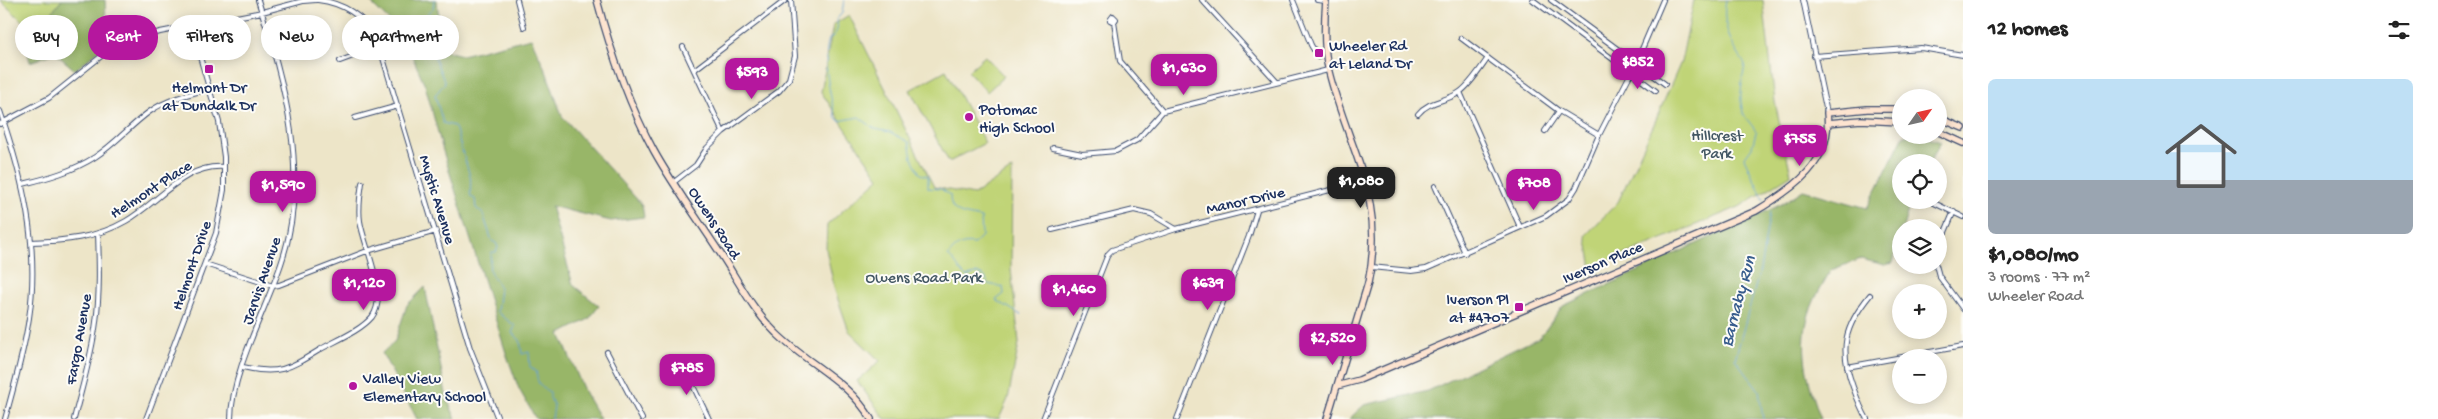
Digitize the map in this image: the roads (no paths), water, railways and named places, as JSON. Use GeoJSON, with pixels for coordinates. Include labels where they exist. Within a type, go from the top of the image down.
{"type":"FeatureCollection","features":[{"type":"Feature","properties":{"kind":"main road","name":"Owens Road"},"geometry":{"type":"LineString","coordinates":[[597,0],[616,66],[630,102],[655,152],[674,182],[768,324],[797,351],[840,382],[870,419]]}},
{"type":"Feature","properties":{"kind":"main road"},"geometry":{"type":"LineString","coordinates":[[1326,0],[1325,41],[1328,70],[1366,181],[1373,225],[1371,267],[1327,419]]}},
{"type":"Feature","properties":{"kind":"main road"},"geometry":{"type":"LineString","coordinates":[[1826,113],[1867,109],[1892,110]]}},
{"type":"Feature","properties":{"kind":"main road","name":"Iverson Place"},"geometry":{"type":"LineString","coordinates":[[1337,386],[1359,380],[1756,211],[1790,190],[1807,175],[1824,147],[1828,123],[1826,113]]}},
{"type":"Feature","properties":{"kind":"main road"},"geometry":{"type":"LineString","coordinates":[[1828,123],[1861,120],[1892,122]]}},
{"type":"Feature","properties":{"kind":"main road"},"geometry":{"type":"LineString","coordinates":[[1948,122],[1963,128]]}},
{"type":"Feature","properties":{"kind":"main road"},"geometry":{"type":"LineString","coordinates":[[1948,136],[1963,143]]}},
{"type":"Feature","properties":{"kind":"street","name":"Jarvis Avenue"},"geometry":{"type":"LineString","coordinates":[[231,419],[236,384],[287,245],[294,195],[295,168],[288,108],[258,0]]}},
{"type":"Feature","properties":{"kind":"street","name":"Mystic Avenue"},"geometry":{"type":"LineString","coordinates":[[247,15],[303,0],[334,3],[355,15]]}},
{"type":"Feature","properties":{"kind":"street"},"geometry":{"type":"LineString","coordinates":[[517,0],[524,27]]}},
{"type":"Feature","properties":{"kind":"street"},"geometry":{"type":"LineString","coordinates":[[694,70],[786,0]]}},
{"type":"Feature","properties":{"kind":"street"},"geometry":{"type":"LineString","coordinates":[[674,182],[696,166],[707,148],[723,132],[778,91],[789,79],[795,56],[791,0]]}},
{"type":"Feature","properties":{"kind":"street"},"geometry":{"type":"LineString","coordinates":[[1202,0],[1277,82]]}},
{"type":"Feature","properties":{"kind":"street"},"geometry":{"type":"LineString","coordinates":[[1293,0],[1310,45],[1318,57]]}},
{"type":"Feature","properties":{"kind":"street"},"geometry":{"type":"LineString","coordinates":[[1318,0],[1326,0]]}},
{"type":"Feature","properties":{"kind":"street"},"geometry":{"type":"LineString","coordinates":[[1533,0],[1656,91]]}},
{"type":"Feature","properties":{"kind":"street"},"geometry":{"type":"LineString","coordinates":[[1551,0],[1665,84]]}},
{"type":"Feature","properties":{"kind":"street"},"geometry":{"type":"LineString","coordinates":[[1371,267],[1418,271],[1465,253],[1546,216],[1569,199],[1576,188],[1598,135],[1636,63],[1663,0]]}},
{"type":"Feature","properties":{"kind":"street"},"geometry":{"type":"LineString","coordinates":[[1802,0],[1826,113]]}},
{"type":"Feature","properties":{"kind":"street"},"geometry":{"type":"LineString","coordinates":[[1114,22],[1120,61],[1163,111]]}},
{"type":"Feature","properties":{"kind":"street","name":"Mystic Avenue"},"geometry":{"type":"LineString","coordinates":[[2,123],[50,98],[104,54],[124,42],[168,30]]}},
{"type":"Feature","properties":{"kind":"street"},"geometry":{"type":"LineString","coordinates":[[1461,38],[1559,111],[1598,135]]}},
{"type":"Feature","properties":{"kind":"street"},"geometry":{"type":"LineString","coordinates":[[683,47],[723,132]]}},
{"type":"Feature","properties":{"kind":"street"},"geometry":{"type":"LineString","coordinates":[[1814,56],[1891,48],[1922,48],[1963,54]]}},
{"type":"Feature","properties":{"kind":"street"},"geometry":{"type":"LineString","coordinates":[[1418,114],[1428,104],[1442,101],[1460,92],[1488,58]]}},
{"type":"Feature","properties":{"kind":"street","name":"Helmont Drive"},"geometry":{"type":"LineString","coordinates":[[146,419],[216,233],[224,190],[224,167],[219,122],[201,60]]}},
{"type":"Feature","properties":{"kind":"street","name":"Mystic Avenue"},"geometry":{"type":"LineString","coordinates":[[384,60],[470,348],[498,419]]}},
{"type":"Feature","properties":{"kind":"street"},"geometry":{"type":"LineString","coordinates":[[1053,148],[1082,154],[1095,154],[1125,148],[1143,135],[1163,111],[1328,70]]}},
{"type":"Feature","properties":{"kind":"street"},"geometry":{"type":"LineString","coordinates":[[22,184],[55,176],[80,166],[105,150],[150,111],[177,98],[210,89]]}},
{"type":"Feature","properties":{"kind":"street"},"geometry":{"type":"LineString","coordinates":[[1460,92],[1520,227]]}},
{"type":"Feature","properties":{"kind":"street"},"geometry":{"type":"LineString","coordinates":[[355,118],[398,106]]}},
{"type":"Feature","properties":{"kind":"street"},"geometry":{"type":"LineString","coordinates":[[1545,131],[1559,111]]}},
{"type":"Feature","properties":{"kind":"street"},"geometry":{"type":"LineString","coordinates":[[0,112],[22,184],[31,242],[32,277],[29,316],[5,419]]}},
{"type":"Feature","properties":{"kind":"street","name":"Helmont Place"},"geometry":{"type":"LineString","coordinates":[[31,242],[68,240],[98,234],[126,221],[186,176],[204,168],[224,167]]}},
{"type":"Feature","properties":{"kind":"street","name":"Manor Drive"},"geometry":{"type":"LineString","coordinates":[[1044,419],[1108,254],[1114,248],[1176,229],[1366,181]]}},
{"type":"Feature","properties":{"kind":"street"},"geometry":{"type":"LineString","coordinates":[[243,367],[265,372],[284,368],[323,348],[370,319],[376,310],[378,297],[359,212],[362,183]]}},
{"type":"Feature","properties":{"kind":"street"},"geometry":{"type":"LineString","coordinates":[[1435,186],[1465,253]]}},
{"type":"Feature","properties":{"kind":"street"},"geometry":{"type":"LineString","coordinates":[[1947,208],[1963,217]]}},
{"type":"Feature","properties":{"kind":"street"},"geometry":{"type":"LineString","coordinates":[[1052,230],[1131,210],[1151,214],[1176,229]]}},
{"type":"Feature","properties":{"kind":"street"},"geometry":{"type":"LineString","coordinates":[[1177,419],[1249,236],[1257,210]]}},
{"type":"Feature","properties":{"kind":"street"},"geometry":{"type":"LineString","coordinates":[[1947,227],[1954,211]]}},
{"type":"Feature","properties":{"kind":"street"},"geometry":{"type":"LineString","coordinates":[[205,264],[273,286],[367,251],[436,231]]}},
{"type":"Feature","properties":{"kind":"street","name":"Fargo Avenue"},"geometry":{"type":"LineString","coordinates":[[74,419],[96,321],[99,275],[98,234]]}},
{"type":"Feature","properties":{"kind":"street"},"geometry":{"type":"LineString","coordinates":[[1938,274],[1963,309]]}},
{"type":"Feature","properties":{"kind":"street"},"geometry":{"type":"LineString","coordinates":[[1867,419],[1861,409],[1844,352],[1848,330],[1861,306],[1870,295]]}},
{"type":"Feature","properties":{"kind":"street"},"geometry":{"type":"LineString","coordinates":[[1847,367],[1963,346]]}},
{"type":"Feature","properties":{"kind":"street"},"geometry":{"type":"LineString","coordinates":[[607,352],[642,419]]}},
{"type":"Feature","properties":{"kind":"street"},"geometry":{"type":"LineString","coordinates":[[682,365],[709,419]]}},
{"type":"Feature","properties":{"kind":"waterway"},"geometry":{"type":"LineString","coordinates":[[434,0],[433,9],[427,14],[431,29],[435,35],[432,52],[445,83],[435,95],[443,123],[454,126],[456,130],[470,176],[471,197],[475,199],[476,208],[483,214],[492,241],[498,247],[496,252],[492,252],[490,265],[490,272],[500,288],[497,312],[515,326],[512,333],[520,340],[522,354],[529,352],[530,367],[536,371],[540,386],[550,392],[550,398],[554,406],[552,419]]}},
{"type":"Feature","properties":{"kind":"waterway"},"geometry":{"type":"LineString","coordinates":[[844,0],[842,13],[837,19],[837,30],[829,39],[826,58],[835,116],[839,121],[859,117],[875,129],[890,132],[909,142],[912,158],[920,174],[928,176],[928,188],[941,189],[950,195],[953,207],[960,213],[981,218],[982,236],[974,244],[959,246],[948,256],[966,277],[977,273],[985,277],[988,284],[1003,287],[1004,294],[996,300],[1021,315]]}},
{"type":"Feature","properties":{"kind":"waterway","name":"Barnaby Run"},"geometry":{"type":"LineString","coordinates":[[1726,0],[1725,17],[1728,34],[1745,64],[1741,88],[1744,115],[1756,132],[1752,147],[1744,158],[1764,200]]}},
{"type":"Feature","properties":{"kind":"waterway","name":"Barnaby Run"},"geometry":{"type":"LineString","coordinates":[[1763,419],[1759,390],[1735,359],[1760,270],[1770,212]]}},
{"type":"Feature","properties":{"kind":"place","name":"Wheeler Rd at Leland Dr"},"geometry":{"type":"Point","coordinates":[1319,53]}},
{"type":"Feature","properties":{"kind":"place","name":"Helmont Dr at Dundalk Dr"},"geometry":{"type":"Point","coordinates":[209,69]}},
{"type":"Feature","properties":{"kind":"place","name":"Potomac High School"},"geometry":{"type":"Point","coordinates":[969,117]}},
{"type":"Feature","properties":{"kind":"place","name":"Iverson Pl at #4707"},"geometry":{"type":"Point","coordinates":[1519,307]}},
{"type":"Feature","properties":{"kind":"place","name":"Valley View Elementary School"},"geometry":{"type":"Point","coordinates":[353,386]}},
{"type":"Feature","properties":{"kind":"park label","name":"Hillcrest Park"},"geometry":{"type":"Point","coordinates":[1717,143]}},
{"type":"Feature","properties":{"kind":"park label","name":"Owens Road Park"},"geometry":{"type":"Point","coordinates":[924,276]}}]}
